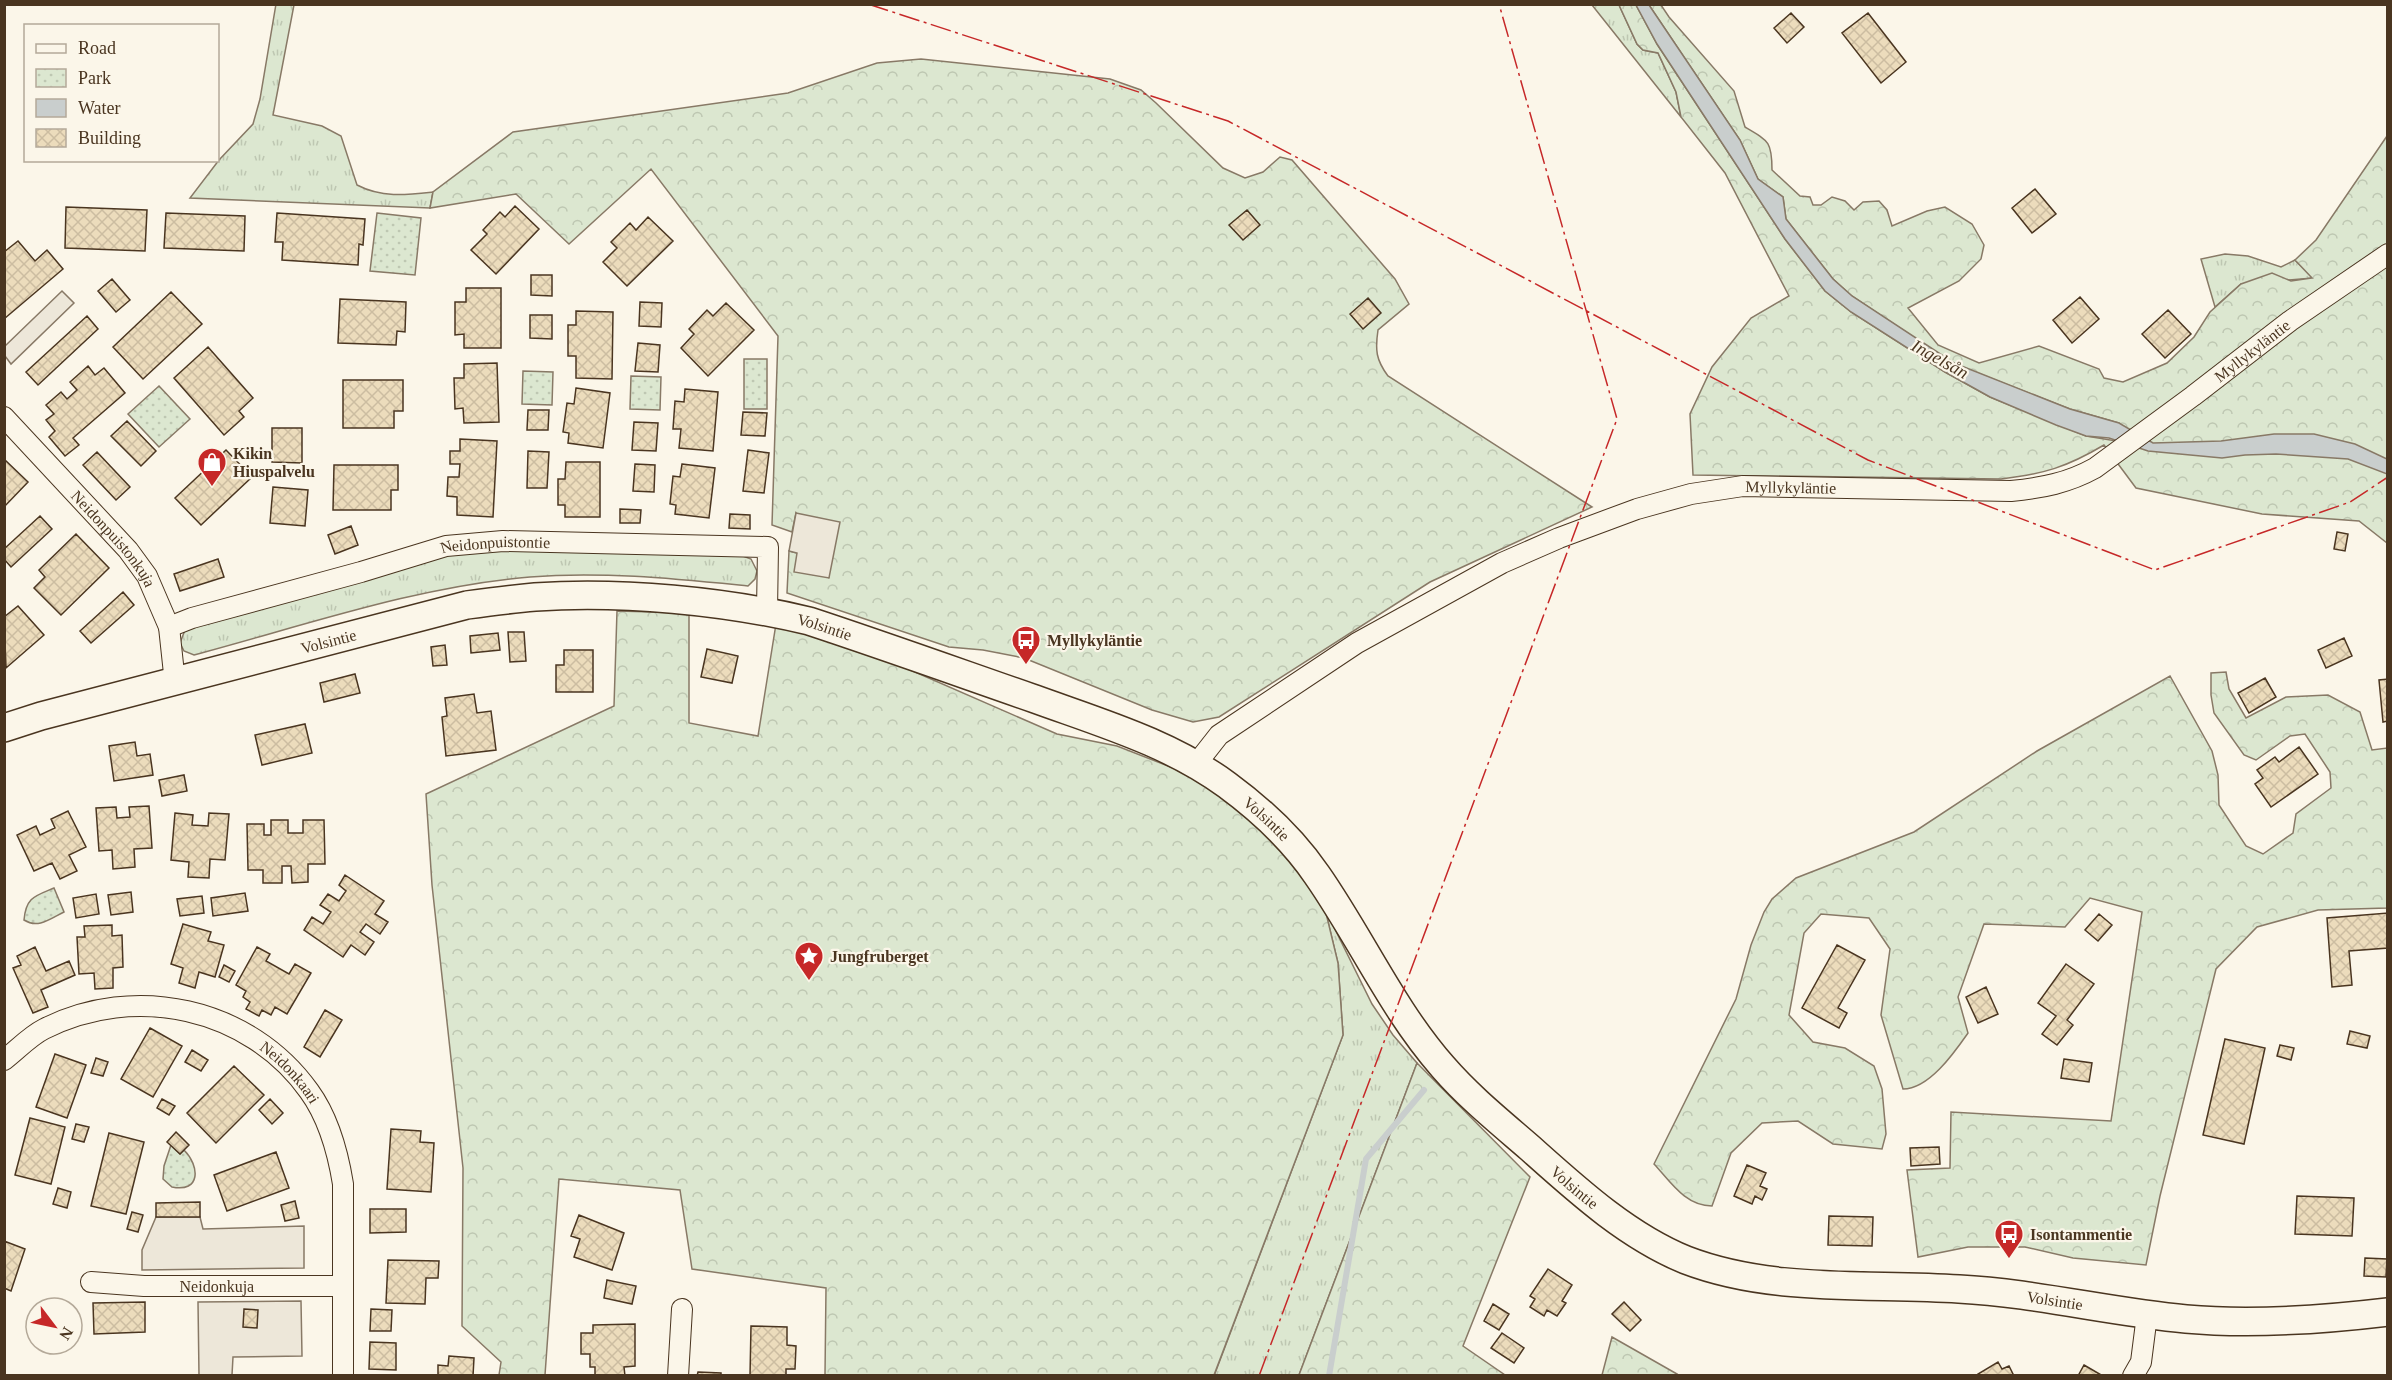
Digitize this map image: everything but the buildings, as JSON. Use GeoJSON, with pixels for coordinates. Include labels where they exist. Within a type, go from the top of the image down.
{"type":"FeatureCollection","features":[{"type":"Feature","properties":{"kind":"street","name":"Myllykyläntie"},"geometry":{"type":"LineString","coordinates":[[1197,763],[1218,735],[1357,643],[1502,563],[1559,538],[1637,510],[1691,494],[1743,486],[1861,487],[1969,492],[2041,488],[2079,477],[2193,396],[2290,321],[2388,255]]}},
{"type":"Feature","properties":{"kind":"street","name":"Neidonpuistonkuja"},"geometry":{"type":"LineString","coordinates":[[4,417],[128,550],[147,576],[169,627],[175,683]]}},
{"type":"Feature","properties":{"kind":"street","name":"Neidonpuistontie"},"geometry":{"type":"LineString","coordinates":[[169,627],[192,618],[361,572],[446,546],[502,541],[768,547],[767,611]]}},
{"type":"Feature","properties":{"kind":"street","name":"Volsintie"},"geometry":{"type":"LineString","coordinates":[[4,728],[40,716],[175,683],[382,625],[467,605],[536,597],[598,596],[696,602],[767,611],[809,621],[1138,736],[1197,763],[1257,808],[1282,832],[1315,872],[1409,1025],[1444,1068],[1490,1114],[1608,1214],[1645,1239],[1684,1259],[1726,1273],[1759,1279],[1793,1283],[1961,1289],[2198,1320],[2264,1322],[2388,1312]]}},
{"type":"Feature","properties":{"kind":"street","name":"Neidonkaari"},"geometry":{"type":"LineString","coordinates":[[4,1060],[43,1029],[100,1008],[144,1005],[186,1010],[236,1029],[281,1058],[316,1102],[339,1158],[343,1184],[343,1376]]}},
{"type":"Feature","properties":{"kind":"street","name":"Neidonkuja"},"geometry":{"type":"LineString","coordinates":[[91,1282],[144,1286],[343,1286]]}},
{"type":"Feature","properties":{"kind":"street"},"geometry":{"type":"LineString","coordinates":[[678,1376],[682,1309]]}},
{"type":"Feature","properties":{"kind":"street"},"geometry":{"type":"LineString","coordinates":[[2133,1376],[2141,1362],[2147,1314]]}},
{"type":"Feature","properties":{"kind":"green space"},"geometry":{"type":"Polygon","coordinates":[[[276,4],[294,5],[273,115],[322,126],[341,136],[357,185],[385,194],[433,192],[430,208],[190,198],[219,160],[253,124],[260,99],[276,4]]]}},
{"type":"Feature","properties":{"kind":"green space"},"geometry":{"type":"Polygon","coordinates":[[[1592,5],[1619,5],[1637,44],[1643,50],[1658,53],[1676,92],[1681,117],[1592,5]]]}},
{"type":"Feature","properties":{"kind":"green space"},"geometry":{"type":"Polygon","coordinates":[[[1619,5],[1636,5],[1657,44],[1785,239],[1825,291],[1851,312],[1945,372],[1990,397],[2086,436],[2116,441],[2119,423],[2070,409],[1954,364],[1852,296],[1833,279],[1786,219],[1783,197],[1758,179],[1740,140],[1649,5],[1661,5],[1734,91],[1745,127],[1768,143],[1772,170],[1800,196],[1810,197],[1813,205],[1821,205],[1832,197],[1845,201],[1854,210],[1863,202],[1879,201],[1887,210],[1892,226],[1927,211],[1945,207],[1972,224],[1984,245],[1981,259],[1959,281],[1908,308],[1938,345],[1979,363],[2039,346],[2099,369],[2104,378],[2123,382],[2167,363],[2194,337],[2210,312],[2241,284],[2272,273],[2291,281],[2312,278],[2295,260],[2316,240],[2387,136],[2387,543],[2359,521],[2262,514],[2136,488],[2104,445],[2055,468],[2030,475],[2001,479],[1693,475],[1690,414],[1712,367],[1751,318],[1789,296],[1725,173],[1681,117],[1676,92],[1658,53],[1643,50],[1637,44],[1619,5]]]}},
{"type":"Feature","properties":{"kind":"green space"},"geometry":{"type":"Polygon","coordinates":[[[921,59],[1110,79],[1141,90],[1223,168],[1245,178],[1263,172],[1280,157],[1292,160],[1395,279],[1409,304],[1378,330],[1377,354],[1388,376],[1592,507],[1430,582],[1219,717],[1193,722],[1152,710],[1024,658],[983,650],[949,647],[787,593],[789,551],[797,553],[829,578],[796,513],[792,532],[772,525],[778,336],[651,169],[569,244],[516,194],[430,208],[433,192],[513,132],[788,93],[877,63],[921,59]]]}},
{"type":"Feature","properties":{"kind":"green space"},"geometry":{"type":"Polygon","coordinates":[[[377,213],[421,218],[415,275],[370,271],[377,213]]]}},
{"type":"Feature","properties":{"kind":"green space"},"geometry":{"type":"Polygon","coordinates":[[[2225,254],[2248,256],[2281,267],[2295,260],[2313,278],[2241,284],[2215,307],[2201,259],[2225,254]]]}},
{"type":"Feature","properties":{"kind":"green space"},"geometry":{"type":"Polygon","coordinates":[[[744,359],[767,359],[767,409],[744,409],[744,359]]]}},
{"type":"Feature","properties":{"kind":"green space"},"geometry":{"type":"Polygon","coordinates":[[[523,371],[553,372],[552,405],[522,404],[523,371]]]}},
{"type":"Feature","properties":{"kind":"green space"},"geometry":{"type":"Polygon","coordinates":[[[631,376],[661,377],[660,410],[630,409],[631,376]]]}},
{"type":"Feature","properties":{"kind":"green space"},"geometry":{"type":"Polygon","coordinates":[[[159,386],[190,419],[159,447],[128,414],[159,386]]]}},
{"type":"Feature","properties":{"kind":"green space"},"geometry":{"type":"Polygon","coordinates":[[[473,548],[743,556],[751,559],[757,571],[755,579],[748,586],[584,575],[557,575],[488,582],[361,608],[194,655],[184,651],[180,643],[185,630],[195,626],[473,548]]]}},
{"type":"Feature","properties":{"kind":"green space"},"geometry":{"type":"Polygon","coordinates":[[[617,611],[689,613],[689,723],[758,736],[776,624],[899,665],[1057,734],[1117,746],[1186,773],[1243,810],[1282,849],[1325,909],[1338,963],[1343,1035],[1214,1375],[825,1375],[826,1288],[692,1269],[680,1190],[559,1179],[545,1375],[499,1375],[501,1362],[462,1326],[463,1168],[432,885],[426,794],[614,706],[617,611]]]}},
{"type":"Feature","properties":{"kind":"green space"},"geometry":{"type":"Polygon","coordinates":[[[2226,672],[2229,689],[2246,718],[2286,697],[2328,695],[2360,712],[2372,750],[2387,748],[2387,908],[2318,910],[2257,927],[2216,969],[2160,1196],[2146,1265],[2073,1258],[2025,1247],[1968,1247],[1918,1257],[1907,1170],[1950,1168],[1951,1112],[2111,1121],[2142,912],[2090,898],[2065,927],[1984,924],[1958,997],[1968,1033],[1948,1060],[1931,1077],[1913,1087],[1903,1089],[1881,1015],[1890,949],[1869,918],[1821,914],[1804,933],[1789,1015],[1813,1042],[1845,1048],[1874,1066],[1882,1089],[1886,1134],[1882,1149],[1833,1144],[1798,1121],[1762,1123],[1731,1153],[1712,1206],[1694,1202],[1672,1185],[1654,1164],[1736,999],[1751,945],[1764,912],[1772,899],[1796,878],[1914,832],[2037,751],[2170,676],[2212,751],[2218,775],[2219,805],[2246,846],[2263,854],[2293,833],[2296,814],[2331,788],[2330,772],[2305,734],[2290,736],[2256,760],[2244,755],[2214,713],[2211,673],[2226,672]]]}},
{"type":"Feature","properties":{"kind":"green space"},"geometry":{"type":"Polygon","coordinates":[[[54,888],[64,912],[49,920],[34,924],[24,920],[29,902],[54,888]]]}},
{"type":"Feature","properties":{"kind":"green space"},"geometry":{"type":"Polygon","coordinates":[[[1325,909],[1372,1004],[1393,1035],[1417,1063],[1299,1375],[1214,1376],[1343,1035],[1338,963],[1325,909]]]}},
{"type":"Feature","properties":{"kind":"green space"},"geometry":{"type":"Polygon","coordinates":[[[1417,1063],[1530,1177],[1463,1346],[1505,1375],[1299,1375],[1417,1063]]]}},
{"type":"Feature","properties":{"kind":"green space"},"geometry":{"type":"Polygon","coordinates":[[[171,1145],[180,1154],[184,1150],[193,1163],[195,1177],[188,1186],[172,1187],[163,1179],[164,1166],[171,1145]]]}},
{"type":"Feature","properties":{"kind":"green space"},"geometry":{"type":"Polygon","coordinates":[[[1612,1337],[1677,1374],[1602,1375],[1612,1337]]]}},
{"type":"Feature","properties":{"kind":"shaded area"},"geometry":{"type":"Polygon","coordinates":[[[62,291],[74,303],[11,364],[5,356],[5,346],[62,291]]]}},
{"type":"Feature","properties":{"kind":"shaded area"},"geometry":{"type":"Polygon","coordinates":[[[796,513],[840,522],[829,578],[794,572],[797,553],[789,551],[796,513]]]}},
{"type":"Feature","properties":{"kind":"shaded area"},"geometry":{"type":"Polygon","coordinates":[[[156,1217],[200,1217],[203,1229],[304,1226],[304,1268],[142,1270],[142,1250],[156,1217]]]}},
{"type":"Feature","properties":{"kind":"shaded area"},"geometry":{"type":"Polygon","coordinates":[[[301,1301],[302,1356],[233,1357],[232,1375],[199,1375],[198,1302],[301,1301]]]}},
{"type":"Feature","properties":{"kind":"water","name":"Ingelsån"},"geometry":{"type":"Polygon","coordinates":[[[1636,5],[1649,5],[1740,140],[1758,179],[1783,197],[1786,219],[1833,279],[1852,296],[1954,363],[2070,409],[2119,423],[2153,443],[2221,441],[2274,434],[2314,434],[2355,444],[2387,459],[2387,474],[2348,459],[2276,454],[2222,458],[2148,451],[2109,438],[2086,436],[2056,425],[1990,397],[1945,372],[1851,312],[1825,291],[1785,239],[1657,44],[1636,5]]]}},
{"type":"Feature","properties":{"kind":"waterway"},"geometry":{"type":"LineString","coordinates":[[1329,1376],[1366,1159],[1424,1090]]}},
{"type":"Feature","properties":{"kind":"power"},"geometry":{"type":"LineString","coordinates":[[868,4],[1228,121],[1868,460],[2155,570],[2350,502],[2388,477]]}},
{"type":"Feature","properties":{"kind":"power"},"geometry":{"type":"LineString","coordinates":[[1259,1376],[1617,419],[1499,4]]}},
{"type":"Feature","properties":{"kind":"place","name":"Kikin Hiuspalvelu"},"geometry":{"type":"Point","coordinates":[212,488]}},
{"type":"Feature","properties":{"kind":"place","name":"Myllykyläntie"},"geometry":{"type":"Point","coordinates":[1026,666]}},
{"type":"Feature","properties":{"kind":"place","name":"Jungfruberget"},"geometry":{"type":"Point","coordinates":[809,982]}},
{"type":"Feature","properties":{"kind":"place","name":"Isontammentie"},"geometry":{"type":"Point","coordinates":[2009,1260]}}]}
